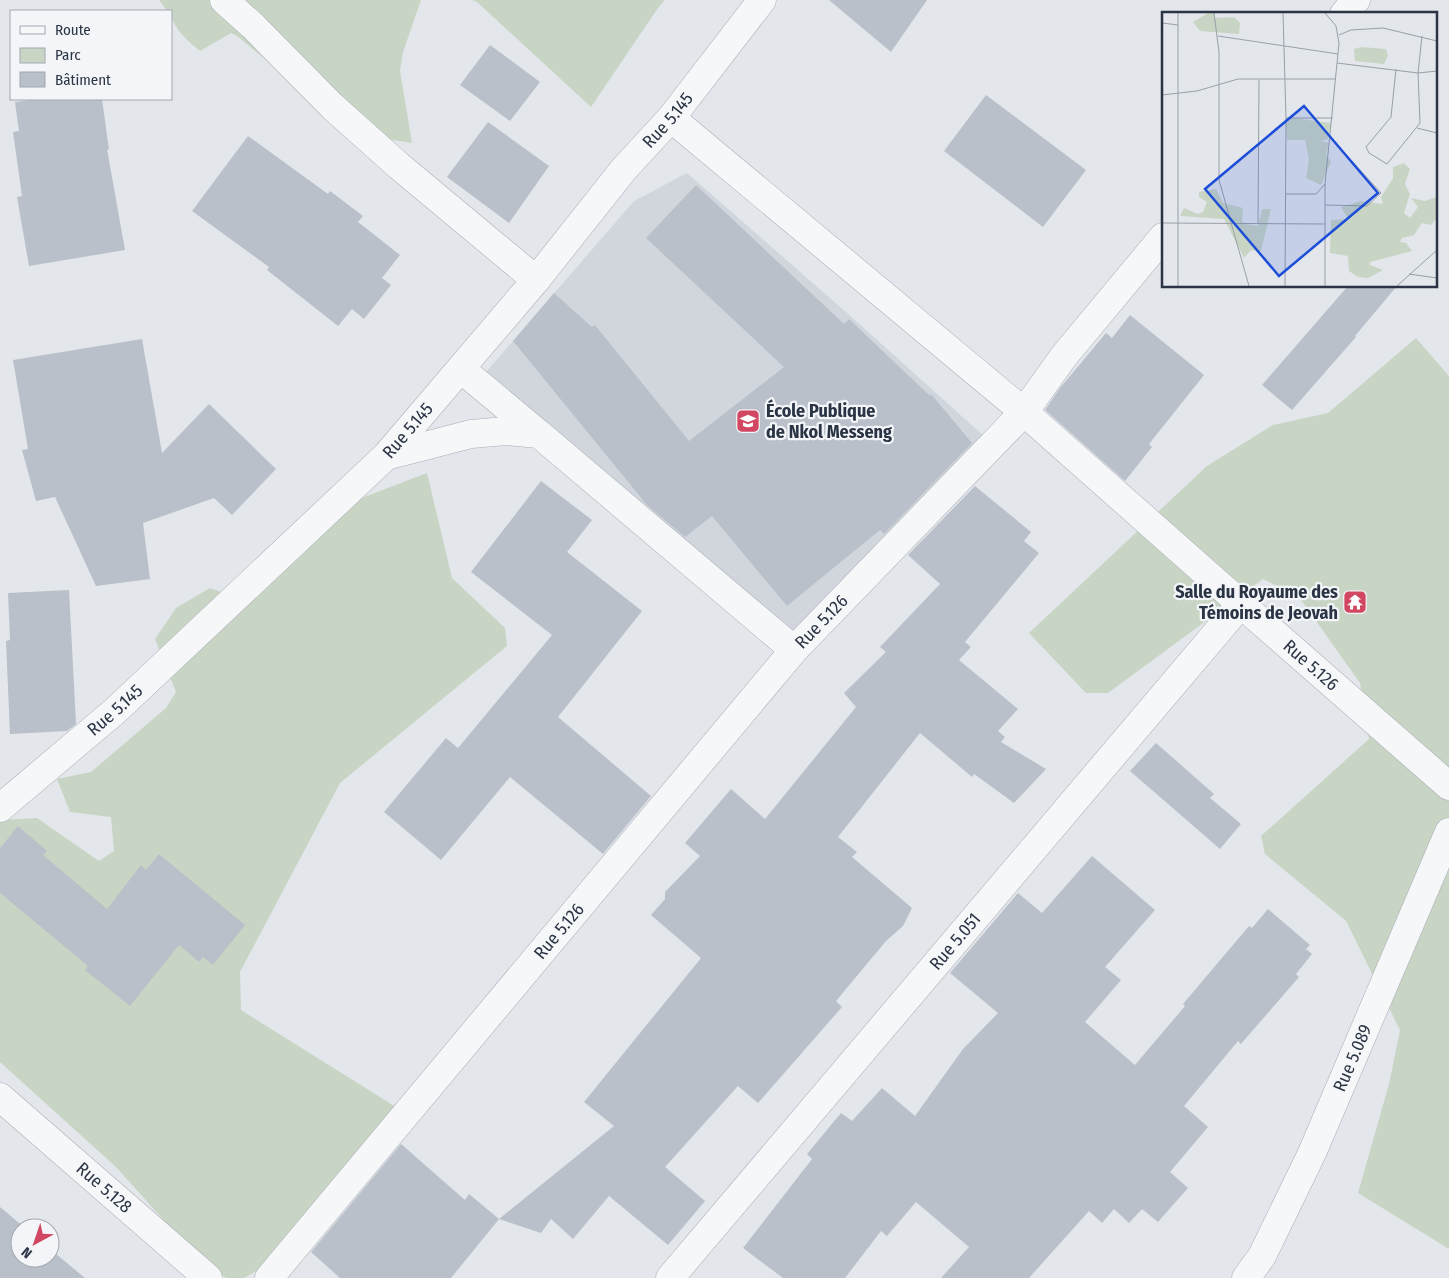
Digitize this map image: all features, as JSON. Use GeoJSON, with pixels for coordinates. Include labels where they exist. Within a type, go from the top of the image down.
{"type":"FeatureCollection","features":[{"type":"Feature","properties":{"kind":"street"},"geometry":{"type":"LineString","coordinates":[[224,0],[254,26],[340,113],[399,166],[536,280]]}},
{"type":"Feature","properties":{"kind":"street","name":"Rue 5.145"},"geometry":{"type":"LineString","coordinates":[[0,808],[115,711],[386,456],[536,280],[624,168],[672,118],[762,0]]}},
{"type":"Feature","properties":{"kind":"street"},"geometry":{"type":"LineString","coordinates":[[1346,12],[1356,0]]}},
{"type":"Feature","properties":{"kind":"street"},"geometry":{"type":"LineString","coordinates":[[672,118],[1024,412],[1064,356],[1162,238]]}},
{"type":"Feature","properties":{"kind":"street"},"geometry":{"type":"LineString","coordinates":[[461,369],[794,650]]}},
{"type":"Feature","properties":{"kind":"street","name":"Rue 5.126"},"geometry":{"type":"LineString","coordinates":[[268,1278],[794,650],[1024,412],[1449,786]]}},
{"type":"Feature","properties":{"kind":"street"},"geometry":{"type":"LineString","coordinates":[[386,456],[471,434],[506,431],[539,434]]}},
{"type":"Feature","properties":{"kind":"street","name":"Rue 5.051"},"geometry":{"type":"LineString","coordinates":[[670,1278],[1241,604]]}},
{"type":"Feature","properties":{"kind":"street","name":"Rue 5.089"},"geometry":{"type":"LineString","coordinates":[[1246,1278],[1262,1256],[1312,1153],[1449,832]]}},
{"type":"Feature","properties":{"kind":"street","name":"Rue 5.128"},"geometry":{"type":"LineString","coordinates":[[0,1097],[208,1278]]}},
{"type":"Feature","properties":{"kind":"shaded area","name":"École Publique de Nkol Messeng"},"geometry":{"type":"Polygon","coordinates":[[[687,173],[995,446],[792,634],[480,379],[634,201],[687,173]]]}},
{"type":"Feature","properties":{"kind":"green space"},"geometry":{"type":"Polygon","coordinates":[[[159,0],[421,0],[403,52],[400,71],[412,143],[355,134],[231,33],[200,51],[177,28],[172,17],[172,10],[166,10],[159,0]]]}},
{"type":"Feature","properties":{"kind":"green space"},"geometry":{"type":"Polygon","coordinates":[[[472,0],[665,0],[591,107],[477,2],[472,0]]]}},
{"type":"Feature","properties":{"kind":"green space"},"geometry":{"type":"Polygon","coordinates":[[[1416,338],[1449,376],[1449,1249],[1358,1193],[1389,1084],[1400,1030],[1346,921],[1265,854],[1261,836],[1369,739],[1360,683],[1299,597],[1263,579],[1108,693],[1086,693],[1029,633],[1207,466],[1273,425],[1328,413],[1416,338]]]}},
{"type":"Feature","properties":{"kind":"green space"},"geometry":{"type":"Polygon","coordinates":[[[427,473],[452,578],[505,628],[507,646],[340,783],[240,972],[241,1010],[396,1107],[276,1260],[244,1278],[226,1278],[196,1256],[116,1167],[0,1062],[0,822],[2,820],[37,818],[99,861],[114,851],[111,817],[70,812],[57,779],[91,772],[166,708],[176,692],[155,639],[176,608],[210,588],[244,600],[359,499],[427,473]]]}},
{"type":"Feature","properties":{"kind":"building"},"geometry":{"type":"Polygon","coordinates":[[[829,0],[927,0],[891,52],[829,0]]]}},
{"type":"Feature","properties":{"kind":"building"},"geometry":{"type":"Polygon","coordinates":[[[490,45],[540,82],[510,121],[460,85],[490,45]]]}},
{"type":"Feature","properties":{"kind":"building"},"geometry":{"type":"Polygon","coordinates":[[[986,95],[1086,170],[1043,227],[944,151],[986,95]]]}},
{"type":"Feature","properties":{"kind":"building"},"geometry":{"type":"Polygon","coordinates":[[[31,100],[102,100],[109,150],[107,149],[125,250],[29,266],[17,197],[22,196],[13,132],[19,131],[15,102],[31,100]]]}},
{"type":"Feature","properties":{"kind":"building"},"geometry":{"type":"Polygon","coordinates":[[[488,122],[549,166],[509,223],[447,177],[488,122]]]}},
{"type":"Feature","properties":{"kind":"building"},"geometry":{"type":"Polygon","coordinates":[[[248,136],[328,194],[330,191],[363,216],[358,222],[400,255],[382,278],[391,285],[364,319],[352,309],[338,326],[267,270],[269,267],[192,211],[248,136]]]}},
{"type":"Feature","properties":{"kind":"building","name":"École Publique de Nkol Messeng"},"geometry":{"type":"Polygon","coordinates":[[[696,185],[844,324],[849,319],[930,396],[931,394],[972,443],[884,534],[880,530],[787,606],[712,516],[685,537],[647,505],[513,341],[554,293],[592,327],[595,325],[689,441],[784,367],[646,238],[696,185]]]}},
{"type":"Feature","properties":{"kind":"building"},"geometry":{"type":"Polygon","coordinates":[[[1346,288],[1395,288],[1356,337],[1292,410],[1262,385],[1346,288]]]}},
{"type":"Feature","properties":{"kind":"building"},"geometry":{"type":"Polygon","coordinates":[[[1130,315],[1204,375],[1149,444],[1152,447],[1125,481],[1045,410],[1060,388],[1106,333],[1112,338],[1130,315]]]}},
{"type":"Feature","properties":{"kind":"building"},"geometry":{"type":"Polygon","coordinates":[[[142,339],[162,453],[209,404],[276,469],[232,515],[214,498],[143,523],[150,579],[96,586],[55,497],[36,501],[22,450],[28,449],[13,360],[142,339]]]}},
{"type":"Feature","properties":{"kind":"building"},"geometry":{"type":"Polygon","coordinates":[[[541,481],[592,520],[567,552],[642,611],[558,717],[651,796],[603,854],[510,777],[441,860],[384,812],[446,738],[458,748],[552,635],[471,572],[541,481]]]}},
{"type":"Feature","properties":{"kind":"building"},"geometry":{"type":"Polygon","coordinates":[[[975,486],[1031,532],[1024,541],[1039,553],[965,642],[971,647],[959,660],[1018,709],[998,731],[1005,737],[1001,742],[1046,769],[1014,803],[974,774],[972,777],[920,733],[838,837],[857,852],[852,857],[912,908],[903,926],[886,941],[836,1001],[842,1007],[758,1103],[738,1086],[665,1167],[705,1201],[668,1245],[609,1196],[573,1239],[551,1219],[541,1233],[499,1219],[614,1126],[584,1102],[701,958],[651,915],[665,899],[665,892],[700,856],[685,843],[731,789],[765,819],[856,707],[844,693],[886,652],[880,647],[940,584],[908,555],[975,486]]]}},
{"type":"Feature","properties":{"kind":"building"},"geometry":{"type":"Polygon","coordinates":[[[69,590],[76,724],[67,731],[10,734],[6,641],[10,640],[8,593],[69,590]]]}},
{"type":"Feature","properties":{"kind":"building"},"geometry":{"type":"Polygon","coordinates":[[[1156,743],[1214,794],[1210,798],[1241,824],[1220,849],[1130,771],[1156,743]]]}},
{"type":"Feature","properties":{"kind":"building"},"geometry":{"type":"Polygon","coordinates":[[[18,826],[47,851],[43,855],[107,909],[141,865],[146,870],[159,854],[245,925],[213,965],[203,957],[199,962],[179,945],[130,1006],[85,970],[88,966],[0,893],[0,848],[18,826]]]}},
{"type":"Feature","properties":{"kind":"building"},"geometry":{"type":"Polygon","coordinates":[[[1092,856],[1155,910],[1105,967],[1121,980],[1085,1022],[1135,1065],[1185,1006],[1183,1004],[1249,926],[1252,928],[1268,909],[1310,945],[1306,949],[1312,954],[1296,974],[1299,977],[1241,1044],[1238,1041],[1184,1106],[1208,1127],[1170,1172],[1188,1188],[1158,1222],[1142,1209],[1129,1223],[1114,1209],[1102,1223],[1089,1211],[1029,1278],[941,1278],[969,1247],[916,1202],[887,1236],[881,1231],[845,1278],[783,1278],[743,1248],[812,1159],[807,1154],[841,1113],[852,1121],[882,1088],[915,1116],[963,1049],[998,1013],[950,973],[1018,893],[1042,913],[1092,856]]]}},
{"type":"Feature","properties":{"kind":"building"},"geometry":{"type":"Polygon","coordinates":[[[401,1144],[465,1200],[469,1194],[499,1219],[451,1278],[340,1278],[311,1252],[401,1144]]]}},
{"type":"Feature","properties":{"kind":"building"},"geometry":{"type":"Polygon","coordinates":[[[0,1207],[13,1218],[10,1218],[10,1268],[60,1268],[60,1257],[85,1278],[0,1278],[0,1207]]]}},
{"type":"Feature","properties":{"kind":"place","name":"École Publique de Nkol Messeng"},"geometry":{"type":"Point","coordinates":[748,421]}},
{"type":"Feature","properties":{"kind":"place","name":"Salle du Royaume des Témoins de Jeovah"},"geometry":{"type":"Point","coordinates":[1355,602]}}]}
